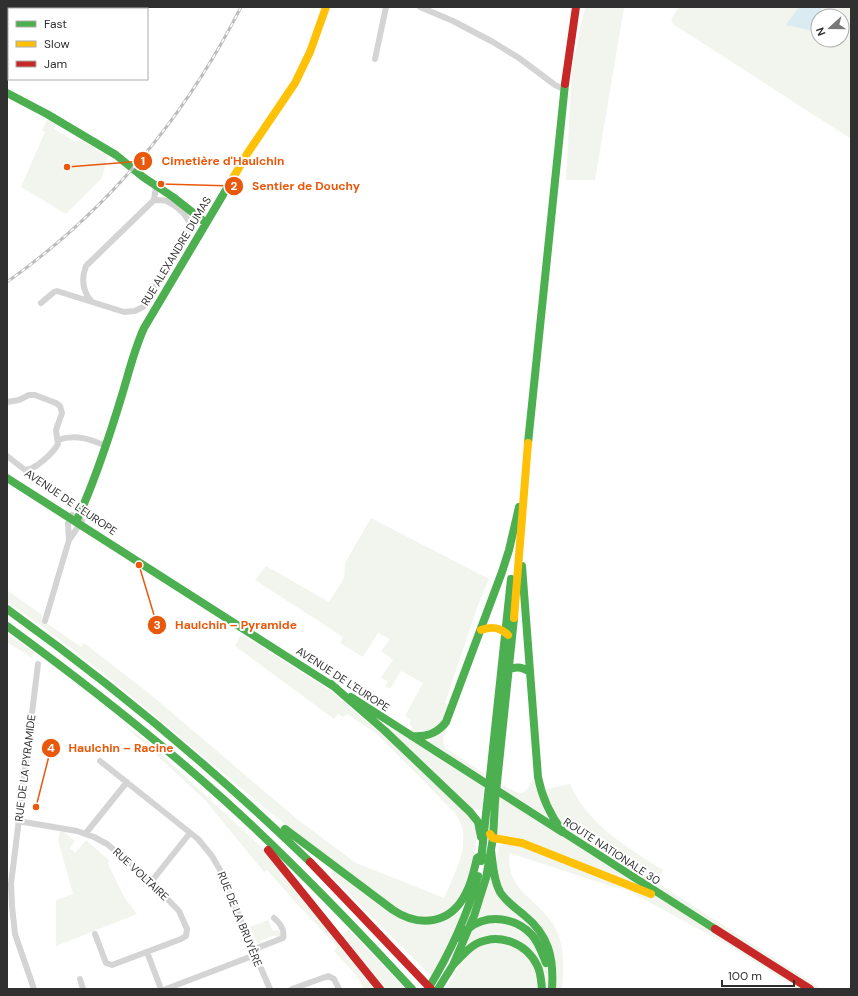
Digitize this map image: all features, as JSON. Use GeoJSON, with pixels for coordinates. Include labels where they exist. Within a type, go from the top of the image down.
{"type":"FeatureCollection","features":[{"type":"Feature","properties":{"kind":"main road","name":"RUE ALEXANDRE DUMAS"},"geometry":{"type":"LineString","coordinates":[[76,520],[106,446],[136,350],[150,316],[247,154],[295,83],[310,52],[326,7]]}},
{"type":"Feature","properties":{"kind":"main road"},"geometry":{"type":"LineString","coordinates":[[391,946],[418,969],[438,989],[453,965],[470,926],[485,882],[493,838],[491,802],[512,640],[522,523],[524,479],[564,89],[576,7]]}},
{"type":"Feature","properties":{"kind":"main road"},"geometry":{"type":"LineString","coordinates":[[7,93],[112,152],[140,175],[206,223]]}},
{"type":"Feature","properties":{"kind":"main road","name":"AVENUE DE L'EUROPE"},"geometry":{"type":"LineString","coordinates":[[7,473],[121,550],[412,736]]}},
{"type":"Feature","properties":{"kind":"main road","name":"AVENUE DE L'EUROPE"},"geometry":{"type":"LineString","coordinates":[[7,478],[76,520]]}},
{"type":"Feature","properties":{"kind":"main road"},"geometry":{"type":"LineString","coordinates":[[495,767],[504,631],[524,479]]}},
{"type":"Feature","properties":{"kind":"main road"},"geometry":{"type":"LineString","coordinates":[[412,736],[420,737],[434,734],[446,722],[506,560],[520,502]]}},
{"type":"Feature","properties":{"kind":"main road"},"geometry":{"type":"LineString","coordinates":[[522,523],[522,569],[540,790],[548,811],[563,832]]}},
{"type":"Feature","properties":{"kind":"main road"},"geometry":{"type":"LineString","coordinates":[[7,609],[125,698],[206,766],[304,857],[391,946],[430,989],[457,938],[473,893],[482,854],[486,814],[491,802]]}},
{"type":"Feature","properties":{"kind":"main road"},"geometry":{"type":"LineString","coordinates":[[7,626],[96,692],[197,776],[251,824],[299,871],[412,989]]}},
{"type":"Feature","properties":{"kind":"main road"},"geometry":{"type":"LineString","coordinates":[[481,630],[494,626],[504,631],[512,640]]}},
{"type":"Feature","properties":{"kind":"main road"},"geometry":{"type":"LineString","coordinates":[[500,684],[503,674],[509,668],[520,667],[530,672]]}},
{"type":"Feature","properties":{"kind":"main road"},"geometry":{"type":"LineString","coordinates":[[331,684],[388,734],[470,812],[478,822],[483,845]]}},
{"type":"Feature","properties":{"kind":"main road","name":"ROUTE NATIONALE 30"},"geometry":{"type":"LineString","coordinates":[[412,736],[810,989]]}},
{"type":"Feature","properties":{"kind":"main road"},"geometry":{"type":"LineString","coordinates":[[206,766],[230,782],[305,845],[388,906],[411,919],[422,921],[434,920],[444,917],[454,910],[465,896],[477,858],[482,854]]}},
{"type":"Feature","properties":{"kind":"main road"},"geometry":{"type":"LineString","coordinates":[[197,776],[276,860],[380,989]]}},
{"type":"Feature","properties":{"kind":"main road"},"geometry":{"type":"LineString","coordinates":[[470,812],[479,816],[486,814]]}},
{"type":"Feature","properties":{"kind":"main road"},"geometry":{"type":"LineString","coordinates":[[485,826],[493,838],[522,843],[671,902]]}},
{"type":"Feature","properties":{"kind":"main road"},"geometry":{"type":"LineString","coordinates":[[491,850],[495,881],[501,894],[506,901],[535,924],[542,932],[548,944],[553,968],[551,989]]}},
{"type":"Feature","properties":{"kind":"main road"},"geometry":{"type":"LineString","coordinates":[[457,938],[470,926],[488,919],[499,918],[513,921],[524,928],[535,939],[543,954],[551,989]]}},
{"type":"Feature","properties":{"kind":"main road"},"geometry":{"type":"LineString","coordinates":[[453,965],[467,951],[479,943],[494,939],[510,940],[524,947],[534,959],[541,974],[542,989]]}},
{"type":"Feature","properties":{"kind":"main road","name":"ROUTE NATIONALE 30"},"geometry":{"type":"LineString","coordinates":[[799,983],[807,989]]}},
{"type":"Feature","properties":{"kind":"street"},"geometry":{"type":"LineString","coordinates":[[375,59],[386,7]]}},
{"type":"Feature","properties":{"kind":"street"},"geometry":{"type":"LineString","coordinates":[[420,7],[453,21],[493,42],[564,89]]}},
{"type":"Feature","properties":{"kind":"street"},"geometry":{"type":"LineString","coordinates":[[76,291],[82,282],[85,269],[89,263],[154,200],[156,186]]}},
{"type":"Feature","properties":{"kind":"street"},"geometry":{"type":"LineString","coordinates":[[41,303],[55,291],[76,291],[92,301],[124,312],[132,312],[140,309],[147,302],[190,229],[188,220],[180,211],[167,202],[154,200]]}},
{"type":"Feature","properties":{"kind":"street"},"geometry":{"type":"LineString","coordinates":[[82,282],[87,295],[92,301]]}},
{"type":"Feature","properties":{"kind":"street"},"geometry":{"type":"LineString","coordinates":[[140,309],[150,316]]}},
{"type":"Feature","properties":{"kind":"street"},"geometry":{"type":"LineString","coordinates":[[7,402],[33,394],[56,403],[60,406],[62,413],[56,430],[58,444],[38,465],[30,470],[23,469],[7,456]]}},
{"type":"Feature","properties":{"kind":"street"},"geometry":{"type":"LineString","coordinates":[[58,440],[68,438],[84,438],[106,446]]}},
{"type":"Feature","properties":{"kind":"street"},"geometry":{"type":"LineString","coordinates":[[69,540],[68,525],[76,520]]}},
{"type":"Feature","properties":{"kind":"street"},"geometry":{"type":"LineString","coordinates":[[45,621],[76,520]]}},
{"type":"Feature","properties":{"kind":"street","name":"RUE DE LA PYRAMIDE"},"geometry":{"type":"LineString","coordinates":[[34,989],[16,938],[12,910],[11,879],[38,664]]}},
{"type":"Feature","properties":{"kind":"street","name":"RUE DE LA BRUYÈRE"},"geometry":{"type":"LineString","coordinates":[[100,761],[190,833],[208,851],[220,870],[270,989]]}},
{"type":"Feature","properties":{"kind":"street"},"geometry":{"type":"LineString","coordinates":[[86,833],[127,782]]}},
{"type":"Feature","properties":{"kind":"street","name":"RUE VOLTAIRE"},"geometry":{"type":"LineString","coordinates":[[18,821],[86,833],[110,846],[134,865],[171,902],[180,912],[187,929],[187,935],[181,939],[147,952]]}},
{"type":"Feature","properties":{"kind":"street"},"geometry":{"type":"LineString","coordinates":[[151,882],[190,833]]}},
{"type":"Feature","properties":{"kind":"street"},"geometry":{"type":"LineString","coordinates":[[166,989],[254,953],[283,938],[284,933],[280,924],[274,918]]}},
{"type":"Feature","properties":{"kind":"street"},"geometry":{"type":"LineString","coordinates":[[95,934],[105,961],[109,965],[114,965],[147,952],[161,989]]}},
{"type":"Feature","properties":{"kind":"street"},"geometry":{"type":"LineString","coordinates":[[292,989],[328,976],[334,979],[339,989]]}},
{"type":"Feature","properties":{"kind":"street"},"geometry":{"type":"LineString","coordinates":[[80,979],[83,989]]}},
{"type":"Feature","properties":{"kind":"shaded area"},"geometry":{"type":"Polygon","coordinates":[[[585,7],[624,7],[595,180],[566,180],[572,67],[585,7]]]}},
{"type":"Feature","properties":{"kind":"shaded area"},"geometry":{"type":"Polygon","coordinates":[[[679,7],[851,7],[851,139],[673,24],[671,19],[679,7]]]}},
{"type":"Feature","properties":{"kind":"shaded area"},"geometry":{"type":"Polygon","coordinates":[[[799,7],[821,8],[810,8],[810,30],[786,25],[799,7]]]}},
{"type":"Feature","properties":{"kind":"shaded area"},"geometry":{"type":"Polygon","coordinates":[[[47,120],[56,124],[54,129],[76,142],[79,139],[108,156],[102,178],[66,214],[21,187],[45,132],[42,130],[47,120]]]}},
{"type":"Feature","properties":{"kind":"shaded area"},"geometry":{"type":"Polygon","coordinates":[[[371,518],[489,579],[478,605],[445,703],[456,706],[443,739],[445,748],[484,773],[482,809],[475,809],[468,815],[475,829],[476,848],[472,870],[460,911],[462,917],[448,948],[432,977],[330,875],[338,865],[255,800],[92,665],[7,602],[7,590],[42,615],[42,620],[81,647],[84,643],[150,694],[297,819],[356,863],[444,898],[459,863],[463,845],[462,827],[455,813],[377,734],[347,714],[344,717],[338,714],[334,719],[235,646],[240,636],[244,636],[332,692],[379,732],[385,725],[406,737],[413,728],[409,724],[411,720],[405,716],[423,683],[401,671],[390,689],[385,686],[388,682],[381,677],[393,660],[381,651],[390,639],[378,633],[363,657],[340,643],[343,637],[255,580],[266,566],[329,602],[344,578],[345,563],[371,518]]]}},
{"type":"Feature","properties":{"kind":"shaded area"},"geometry":{"type":"Polygon","coordinates":[[[7,634],[34,652],[32,658],[7,642],[7,634]]]}},
{"type":"Feature","properties":{"kind":"shaded area"},"geometry":{"type":"Polygon","coordinates":[[[124,725],[147,741],[261,847],[338,941],[348,929],[405,989],[364,989],[357,976],[334,951],[337,947],[334,943],[267,870],[264,872],[205,800],[124,725]]]}},
{"type":"Feature","properties":{"kind":"shaded area"},"geometry":{"type":"Polygon","coordinates":[[[532,780],[542,784],[546,789],[570,784],[577,798],[598,823],[623,844],[663,870],[656,882],[822,989],[798,989],[728,945],[625,889],[613,887],[510,853],[510,865],[516,884],[544,913],[556,928],[561,945],[563,963],[562,989],[446,989],[461,961],[465,946],[480,911],[497,858],[499,846],[504,844],[496,830],[498,804],[504,785],[513,791],[520,793],[526,790],[532,780]]]}},
{"type":"Feature","properties":{"kind":"shaded area"},"geometry":{"type":"Polygon","coordinates":[[[60,831],[64,832],[75,841],[70,848],[75,853],[86,840],[110,861],[108,862],[109,866],[124,897],[137,914],[56,946],[56,900],[73,894],[58,840],[60,831]]]}},
{"type":"Feature","properties":{"kind":"shaded area"},"geometry":{"type":"Polygon","coordinates":[[[268,920],[273,931],[279,930],[282,936],[278,939],[275,935],[260,941],[260,944],[257,943],[250,927],[268,920]]]}},
{"type":"Feature","properties":{"kind":"railway"},"geometry":{"type":"LineString","coordinates":[[7,282],[78,225],[110,193],[140,159],[169,124],[195,86],[241,7]]}},
{"type":"Feature","properties":{"kind":"traffic: fast"},"geometry":{"type":"LineString","coordinates":[[528,443],[565,84]]}},
{"type":"Feature","properties":{"kind":"traffic: fast"},"geometry":{"type":"LineString","coordinates":[[7,93],[47,114],[116,155],[143,177],[173,197],[206,223]]}},
{"type":"Feature","properties":{"kind":"traffic: fast"},"geometry":{"type":"LineString","coordinates":[[76,522],[101,459],[140,336],[233,178]]}},
{"type":"Feature","properties":{"kind":"traffic: fast"},"geometry":{"type":"LineString","coordinates":[[7,478],[336,688]]}},
{"type":"Feature","properties":{"kind":"traffic: fast"},"geometry":{"type":"LineString","coordinates":[[412,736],[431,734],[443,726],[446,722],[502,572],[509,550],[519,507]]}},
{"type":"Feature","properties":{"kind":"traffic: fast"},"geometry":{"type":"LineString","coordinates":[[522,566],[538,777],[544,799],[550,813],[563,832],[715,929]]}},
{"type":"Feature","properties":{"kind":"traffic: fast"},"geometry":{"type":"LineString","coordinates":[[481,861],[511,579]]}},
{"type":"Feature","properties":{"kind":"traffic: fast"},"geometry":{"type":"LineString","coordinates":[[7,609],[86,668],[163,730],[238,794],[310,862]]}},
{"type":"Feature","properties":{"kind":"traffic: fast"},"geometry":{"type":"LineString","coordinates":[[438,989],[453,965],[474,916],[486,878],[493,838],[495,802],[514,618]]}},
{"type":"Feature","properties":{"kind":"traffic: fast"},"geometry":{"type":"LineString","coordinates":[[7,626],[117,709],[222,798],[319,891],[412,989]]}},
{"type":"Feature","properties":{"kind":"traffic: fast"},"geometry":{"type":"LineString","coordinates":[[505,672],[518,668],[530,672]]}},
{"type":"Feature","properties":{"kind":"traffic: fast"},"geometry":{"type":"LineString","coordinates":[[331,684],[384,730],[470,812],[478,822],[481,837]]}},
{"type":"Feature","properties":{"kind":"traffic: fast"},"geometry":{"type":"LineString","coordinates":[[351,697],[562,832]]}},
{"type":"Feature","properties":{"kind":"traffic: fast"},"geometry":{"type":"LineString","coordinates":[[285,829],[393,910],[403,916],[424,921],[443,917],[460,903],[470,885],[477,858],[482,855]]}},
{"type":"Feature","properties":{"kind":"traffic: fast"},"geometry":{"type":"LineString","coordinates":[[491,850],[495,877],[502,896],[532,923],[539,931],[548,948],[552,967],[552,989]]}},
{"type":"Feature","properties":{"kind":"traffic: fast"},"geometry":{"type":"LineString","coordinates":[[428,989],[444,962],[457,934],[469,906],[478,876]]}},
{"type":"Feature","properties":{"kind":"traffic: fast"},"geometry":{"type":"LineString","coordinates":[[457,938],[469,928],[485,920],[494,919],[510,921],[526,929],[532,935],[546,963]]}},
{"type":"Feature","properties":{"kind":"traffic: fast"},"geometry":{"type":"LineString","coordinates":[[453,965],[476,944],[494,939],[511,942],[519,946],[532,957],[537,965],[541,977],[542,989]]}},
{"type":"Feature","properties":{"kind":"traffic: slow"},"geometry":{"type":"LineString","coordinates":[[233,178],[247,154],[295,83],[310,52],[326,7]]}},
{"type":"Feature","properties":{"kind":"traffic: slow"},"geometry":{"type":"LineString","coordinates":[[514,618],[528,443]]}},
{"type":"Feature","properties":{"kind":"traffic: slow"},"geometry":{"type":"LineString","coordinates":[[481,630],[496,628],[502,630],[508,635]]}},
{"type":"Feature","properties":{"kind":"traffic: slow"},"geometry":{"type":"LineString","coordinates":[[490,834],[493,838],[522,843],[651,894]]}},
{"type":"Feature","properties":{"kind":"traffic: jam"},"geometry":{"type":"LineString","coordinates":[[565,84],[576,7]]}},
{"type":"Feature","properties":{"kind":"traffic: jam"},"geometry":{"type":"LineString","coordinates":[[268,850],[380,989]]}},
{"type":"Feature","properties":{"kind":"traffic: jam"},"geometry":{"type":"LineString","coordinates":[[310,862],[431,989]]}},
{"type":"Feature","properties":{"kind":"traffic: jam"},"geometry":{"type":"LineString","coordinates":[[715,929],[810,989]]}},
{"type":"Feature","properties":{"kind":"place","name":"Cimetière d'Haulchin"},"geometry":{"type":"Point","coordinates":[67,167]}},
{"type":"Feature","properties":{"kind":"place","name":"Sentier de Douchy"},"geometry":{"type":"Point","coordinates":[161,184]}},
{"type":"Feature","properties":{"kind":"place","name":"Haulchin – Pyramide"},"geometry":{"type":"Point","coordinates":[139,565]}},
{"type":"Feature","properties":{"kind":"place","name":"Haulchin – Racine"},"geometry":{"type":"Point","coordinates":[36,807]}}]}
